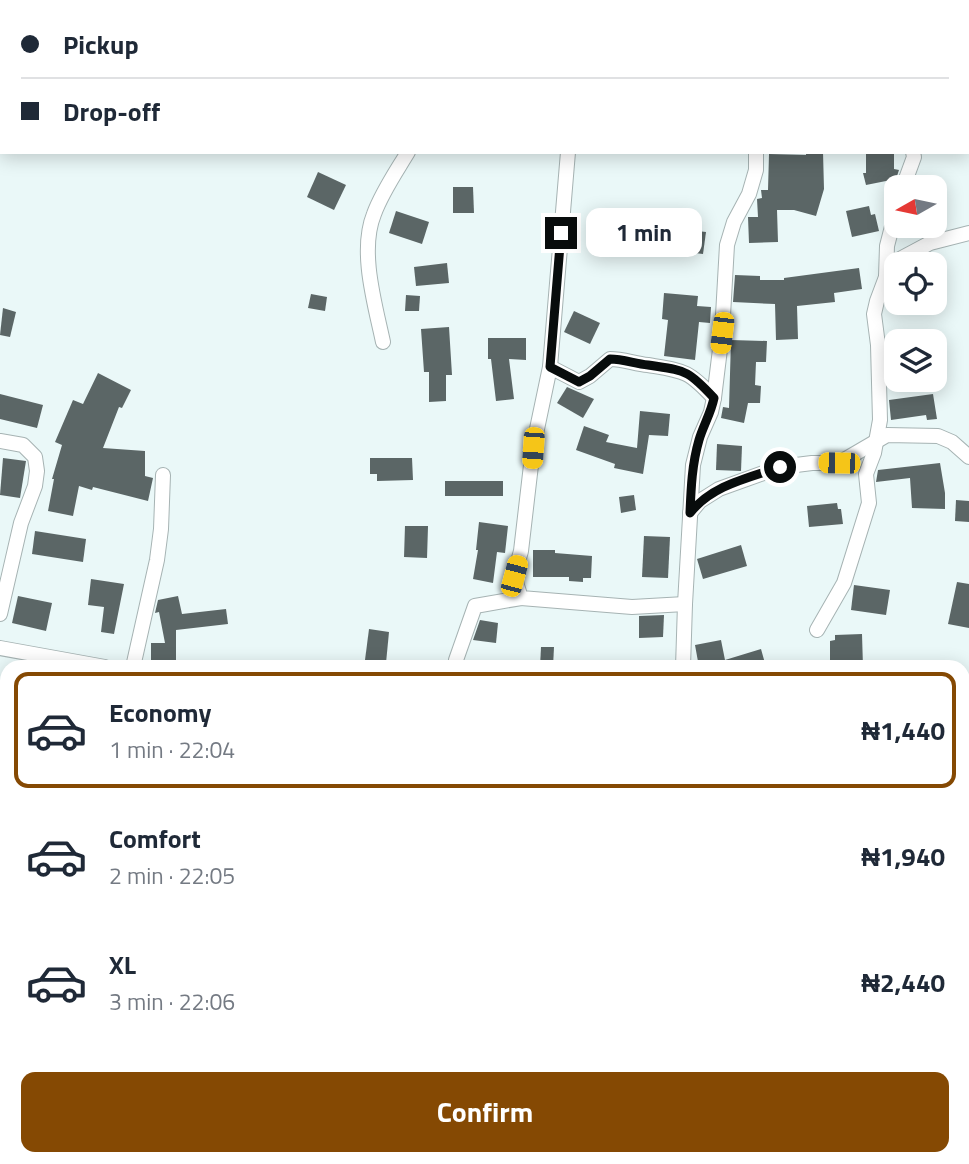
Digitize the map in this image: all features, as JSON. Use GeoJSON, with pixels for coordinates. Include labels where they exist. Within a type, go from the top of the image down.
{"type":"FeatureCollection","features":[{"type":"Feature","properties":{"kind":"street"},"geometry":{"type":"LineString","coordinates":[[383,342],[372,294],[368,242],[373,215],[386,187],[407,154]]}},
{"type":"Feature","properties":{"kind":"street"},"geometry":{"type":"LineString","coordinates":[[521,598],[514,576],[521,551],[533,448],[550,367],[568,154]]}},
{"type":"Feature","properties":{"kind":"street"},"geometry":{"type":"LineString","coordinates":[[684,660],[693,465],[714,398],[722,333],[727,245],[734,222],[749,194],[756,170],[756,154]]}},
{"type":"Feature","properties":{"kind":"street"},"geometry":{"type":"LineString","coordinates":[[908,175],[913,154]]}},
{"type":"Feature","properties":{"kind":"street"},"geometry":{"type":"LineString","coordinates":[[913,252],[930,243],[969,233]]}},
{"type":"Feature","properties":{"kind":"street"},"geometry":{"type":"LineString","coordinates":[[817,630],[844,583],[869,503],[866,474],[880,420],[878,345],[874,314],[884,282]]}},
{"type":"Feature","properties":{"kind":"street"},"geometry":{"type":"LineString","coordinates":[[550,367],[579,382],[610,359],[628,359],[644,365],[676,368],[694,377],[714,398]]}},
{"type":"Feature","properties":{"kind":"street"},"geometry":{"type":"LineString","coordinates":[[690,513],[700,500],[719,489],[780,467],[839,463],[887,435],[938,436],[952,442],[969,457]]}},
{"type":"Feature","properties":{"kind":"street"},"geometry":{"type":"LineString","coordinates":[[0,441],[23,445],[35,457],[37,471],[35,486],[15,546],[0,614]]}},
{"type":"Feature","properties":{"kind":"street"},"geometry":{"type":"LineString","coordinates":[[135,660],[157,560],[163,475]]}},
{"type":"Feature","properties":{"kind":"street"},"geometry":{"type":"LineString","coordinates":[[456,660],[475,606],[521,598],[632,607],[685,604]]}},
{"type":"Feature","properties":{"kind":"street"},"geometry":{"type":"LineString","coordinates":[[0,648],[66,660]]}},
{"type":"Feature","properties":{"kind":"building"},"geometry":{"type":"Polygon","coordinates":[[[769,154],[823,154],[824,189],[816,216],[794,210],[777,210],[778,242],[749,243],[748,217],[758,217],[757,199],[762,198],[761,190],[768,190],[769,154]]]}},
{"type":"Feature","properties":{"kind":"building"},"geometry":{"type":"Polygon","coordinates":[[[866,154],[894,154],[894,169],[899,170],[897,175],[884,175],[884,181],[866,185],[863,173],[866,173],[866,154]]]}},
{"type":"Feature","properties":{"kind":"building"},"geometry":{"type":"Polygon","coordinates":[[[318,172],[346,185],[334,210],[307,197],[318,172]]]}},
{"type":"Feature","properties":{"kind":"building"},"geometry":{"type":"Polygon","coordinates":[[[453,187],[473,187],[474,213],[453,213],[453,187]]]}},
{"type":"Feature","properties":{"kind":"building"},"geometry":{"type":"Polygon","coordinates":[[[869,206],[871,215],[875,214],[879,231],[852,237],[846,211],[869,206]]]}},
{"type":"Feature","properties":{"kind":"building"},"geometry":{"type":"Polygon","coordinates":[[[396,211],[429,222],[422,244],[389,233],[396,211]]]}},
{"type":"Feature","properties":{"kind":"building"},"geometry":{"type":"Polygon","coordinates":[[[672,228],[706,232],[703,254],[670,250],[672,228]]]}},
{"type":"Feature","properties":{"kind":"building"},"geometry":{"type":"Polygon","coordinates":[[[447,263],[449,283],[416,286],[414,267],[447,263]]]}},
{"type":"Feature","properties":{"kind":"building"},"geometry":{"type":"Polygon","coordinates":[[[859,268],[862,289],[834,293],[835,302],[797,306],[798,339],[776,340],[775,304],[733,302],[735,275],[760,276],[760,280],[784,280],[859,268]]]}},
{"type":"Feature","properties":{"kind":"building"},"geometry":{"type":"Polygon","coordinates":[[[664,293],[698,296],[697,306],[711,307],[710,323],[699,322],[695,360],[664,356],[668,320],[662,319],[664,293]]]}},
{"type":"Feature","properties":{"kind":"building"},"geometry":{"type":"Polygon","coordinates":[[[311,294],[327,297],[325,311],[308,308],[311,294]]]}},
{"type":"Feature","properties":{"kind":"building"},"geometry":{"type":"Polygon","coordinates":[[[406,295],[420,296],[419,311],[405,311],[406,295]]]}},
{"type":"Feature","properties":{"kind":"building"},"geometry":{"type":"Polygon","coordinates":[[[3,308],[16,312],[10,337],[0,335],[3,308]]]}},
{"type":"Feature","properties":{"kind":"building"},"geometry":{"type":"Polygon","coordinates":[[[574,311],[600,323],[590,344],[564,332],[574,311]]]}},
{"type":"Feature","properties":{"kind":"building"},"geometry":{"type":"Polygon","coordinates":[[[449,327],[452,375],[446,375],[446,401],[429,402],[429,372],[424,372],[421,329],[449,327]]]}},
{"type":"Feature","properties":{"kind":"building"},"geometry":{"type":"Polygon","coordinates":[[[488,338],[526,338],[526,360],[509,359],[514,399],[496,401],[491,359],[488,359],[488,338]]]}},
{"type":"Feature","properties":{"kind":"building"},"geometry":{"type":"Polygon","coordinates":[[[731,340],[767,341],[766,362],[756,362],[755,385],[761,386],[760,403],[748,403],[744,423],[721,418],[723,407],[729,408],[731,340]]]}},
{"type":"Feature","properties":{"kind":"building"},"geometry":{"type":"Polygon","coordinates":[[[98,373],[131,390],[122,408],[119,407],[103,448],[145,451],[145,476],[153,478],[148,501],[79,486],[73,516],[48,511],[52,479],[62,445],[55,442],[73,400],[83,404],[98,373]]]}},
{"type":"Feature","properties":{"kind":"building"},"geometry":{"type":"Polygon","coordinates":[[[567,387],[594,399],[583,418],[557,403],[567,387]]]}},
{"type":"Feature","properties":{"kind":"building"},"geometry":{"type":"Polygon","coordinates":[[[0,394],[43,405],[37,428],[0,419],[0,394]]]}},
{"type":"Feature","properties":{"kind":"building"},"geometry":{"type":"Polygon","coordinates":[[[933,394],[937,419],[927,420],[926,415],[891,420],[889,400],[933,394]]]}},
{"type":"Feature","properties":{"kind":"building"},"geometry":{"type":"Polygon","coordinates":[[[640,411],[670,414],[668,436],[649,435],[643,474],[614,468],[615,464],[576,450],[584,426],[609,435],[606,442],[637,448],[640,411]]]}},
{"type":"Feature","properties":{"kind":"building"},"geometry":{"type":"Polygon","coordinates":[[[717,444],[742,446],[741,471],[716,470],[717,444]]]}},
{"type":"Feature","properties":{"kind":"building"},"geometry":{"type":"Polygon","coordinates":[[[3,458],[26,461],[20,498],[0,495],[3,458]]]}},
{"type":"Feature","properties":{"kind":"building"},"geometry":{"type":"Polygon","coordinates":[[[370,458],[412,458],[413,480],[377,481],[377,474],[370,474],[370,458]]]}},
{"type":"Feature","properties":{"kind":"building"},"geometry":{"type":"Polygon","coordinates":[[[940,463],[945,509],[912,508],[910,478],[876,482],[878,470],[940,463]]]}},
{"type":"Feature","properties":{"kind":"building"},"geometry":{"type":"Polygon","coordinates":[[[445,481],[503,481],[503,496],[445,496],[445,481]]]}},
{"type":"Feature","properties":{"kind":"building"},"geometry":{"type":"Polygon","coordinates":[[[634,495],[636,510],[621,513],[619,497],[634,495]]]}},
{"type":"Feature","properties":{"kind":"building"},"geometry":{"type":"Polygon","coordinates":[[[956,500],[969,501],[969,522],[955,521],[956,500]]]}},
{"type":"Feature","properties":{"kind":"building"},"geometry":{"type":"Polygon","coordinates":[[[837,503],[838,509],[841,509],[843,524],[809,527],[807,506],[837,503]]]}},
{"type":"Feature","properties":{"kind":"building"},"geometry":{"type":"Polygon","coordinates":[[[479,522],[508,526],[505,553],[497,552],[493,583],[473,579],[479,522]]]}},
{"type":"Feature","properties":{"kind":"building"},"geometry":{"type":"Polygon","coordinates":[[[405,526],[428,526],[427,558],[404,557],[405,526]]]}},
{"type":"Feature","properties":{"kind":"building"},"geometry":{"type":"Polygon","coordinates":[[[35,531],[86,539],[83,562],[32,554],[35,531]]]}},
{"type":"Feature","properties":{"kind":"building"},"geometry":{"type":"Polygon","coordinates":[[[644,536],[670,537],[668,578],[642,577],[644,536]]]}},
{"type":"Feature","properties":{"kind":"building"},"geometry":{"type":"Polygon","coordinates":[[[741,545],[747,566],[703,579],[697,559],[741,545]]]}},
{"type":"Feature","properties":{"kind":"building"},"geometry":{"type":"Polygon","coordinates":[[[533,550],[555,550],[555,553],[592,556],[591,578],[583,578],[583,582],[569,581],[569,577],[533,577],[533,550]]]}},
{"type":"Feature","properties":{"kind":"building"},"geometry":{"type":"Polygon","coordinates":[[[91,579],[124,584],[114,634],[101,632],[104,607],[88,605],[91,579]]]}},
{"type":"Feature","properties":{"kind":"building"},"geometry":{"type":"Polygon","coordinates":[[[957,582],[969,584],[969,628],[948,624],[957,582]]]}},
{"type":"Feature","properties":{"kind":"building"},"geometry":{"type":"Polygon","coordinates":[[[854,585],[890,590],[886,615],[851,610],[854,585]]]}},
{"type":"Feature","properties":{"kind":"building"},"geometry":{"type":"Polygon","coordinates":[[[18,596],[52,603],[46,631],[12,623],[18,596]]]}},
{"type":"Feature","properties":{"kind":"building"},"geometry":{"type":"Polygon","coordinates":[[[178,596],[182,614],[226,609],[228,624],[176,630],[176,660],[151,660],[151,643],[165,643],[159,612],[155,613],[158,600],[178,596]]]}},
{"type":"Feature","properties":{"kind":"building"},"geometry":{"type":"Polygon","coordinates":[[[664,615],[663,637],[639,638],[639,616],[664,615]]]}},
{"type":"Feature","properties":{"kind":"building"},"geometry":{"type":"Polygon","coordinates":[[[480,620],[498,623],[496,643],[473,640],[480,620]]]}},
{"type":"Feature","properties":{"kind":"building"},"geometry":{"type":"Polygon","coordinates":[[[369,629],[389,632],[386,660],[365,660],[369,629]]]}},
{"type":"Feature","properties":{"kind":"building"},"geometry":{"type":"Polygon","coordinates":[[[862,634],[863,660],[830,660],[830,641],[835,640],[835,635],[862,634]]]}},
{"type":"Feature","properties":{"kind":"building"},"geometry":{"type":"Polygon","coordinates":[[[721,640],[725,660],[698,660],[695,645],[721,640]]]}},
{"type":"Feature","properties":{"kind":"building"},"geometry":{"type":"Polygon","coordinates":[[[541,647],[554,647],[553,660],[540,660],[541,647]]]}},
{"type":"Feature","properties":{"kind":"building"},"geometry":{"type":"Polygon","coordinates":[[[761,649],[764,660],[725,660],[761,649]]]}},
{"type":"Feature","properties":{"kind":"route"},"geometry":{"type":"LineString","coordinates":[[561,233],[550,367],[579,382],[610,359],[628,359],[644,365],[676,368],[694,377],[714,398],[693,465],[690,513],[700,500],[719,489],[780,467]]}}]}
